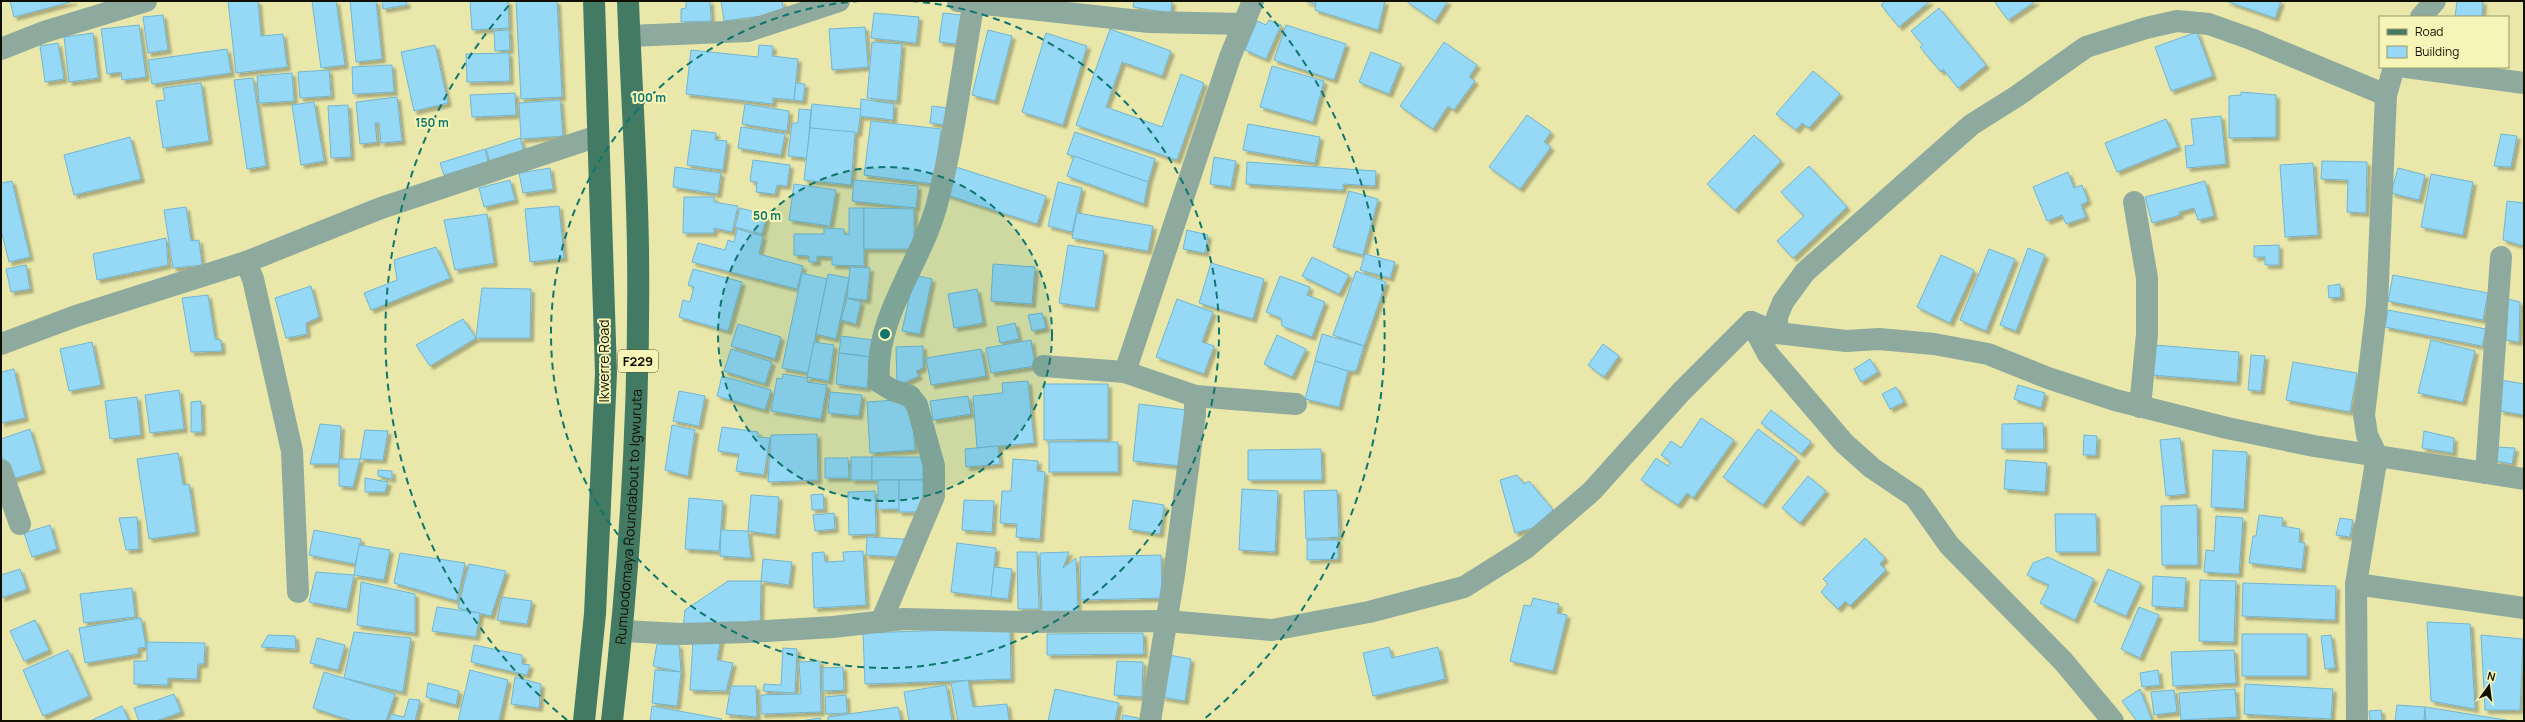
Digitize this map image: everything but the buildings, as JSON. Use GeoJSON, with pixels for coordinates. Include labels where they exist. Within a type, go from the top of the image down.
{"type":"FeatureCollection","features":[{"type":"Feature","properties":{"kind":"main road","name":"Ikwerre Road"},"geometry":{"type":"LineString","coordinates":[[584,721],[596,598],[606,373],[594,1]]}},
{"type":"Feature","properties":{"kind":"main road","name":"Rumuodomaya Roundabout to Igwuruta"},"geometry":{"type":"LineString","coordinates":[[612,721],[623,631],[638,373],[638,250],[628,1]]}},
{"type":"Feature","properties":{"kind":"street"},"geometry":{"type":"LineString","coordinates":[[1,49],[44,32],[146,1]]}},
{"type":"Feature","properties":{"kind":"street"},"geometry":{"type":"LineString","coordinates":[[629,36],[748,31],[839,1]]}},
{"type":"Feature","properties":{"kind":"street"},"geometry":{"type":"LineString","coordinates":[[882,622],[934,496],[934,466],[917,405],[910,396],[892,390],[880,382],[878,366],[884,333],[904,278],[930,230],[939,200],[957,107],[969,1],[1149,22],[1244,24]]}},
{"type":"Feature","properties":{"kind":"street"},"geometry":{"type":"LineString","coordinates":[[1125,372],[1230,57],[1253,1]]}},
{"type":"Feature","properties":{"kind":"street"},"geometry":{"type":"LineString","coordinates":[[2422,16],[2435,1]]}},
{"type":"Feature","properties":{"kind":"street"},"geometry":{"type":"LineString","coordinates":[[1778,333],[1777,317],[1783,302],[1805,272],[1971,125],[2017,96],[2086,47],[2146,28],[2177,21],[2209,24],[2252,39],[2386,96]]}},
{"type":"Feature","properties":{"kind":"street"},"geometry":{"type":"LineString","coordinates":[[2358,721],[2356,584],[2377,456],[2367,435],[2364,415],[2377,304],[2386,96],[2394,68]]}},
{"type":"Feature","properties":{"kind":"street"},"geometry":{"type":"LineString","coordinates":[[2413,68],[2524,83]]}},
{"type":"Feature","properties":{"kind":"street"},"geometry":{"type":"LineString","coordinates":[[1,344],[76,316],[246,262],[381,208],[598,136]]}},
{"type":"Feature","properties":{"kind":"street"},"geometry":{"type":"LineString","coordinates":[[2134,202],[2147,278],[2147,334],[2140,407]]}},
{"type":"Feature","properties":{"kind":"street"},"geometry":{"type":"LineString","coordinates":[[2486,472],[2501,257]]}},
{"type":"Feature","properties":{"kind":"street"},"geometry":{"type":"LineString","coordinates":[[246,262],[253,279],[292,451],[298,592]]}},
{"type":"Feature","properties":{"kind":"street"},"geometry":{"type":"LineString","coordinates":[[623,631],[681,634],[748,632],[882,622],[903,619],[1024,622],[1167,621],[1272,630],[1369,612],[1464,587],[1526,548],[1592,491],[1681,392],[1751,322]]}},
{"type":"Feature","properties":{"kind":"street"},"geometry":{"type":"LineString","coordinates":[[1751,322],[1778,333],[1846,341],[1879,339],[1934,344],[1988,354],[2048,378],[2140,407],[2227,428],[2377,456],[2524,479]]}},
{"type":"Feature","properties":{"kind":"street"},"geometry":{"type":"LineString","coordinates":[[1751,322],[1768,354],[1844,442],[1872,468],[1915,497],[1949,545],[2063,661],[2113,721]]}},
{"type":"Feature","properties":{"kind":"street"},"geometry":{"type":"LineString","coordinates":[[1043,366],[1125,372],[1195,396],[1296,404]]}},
{"type":"Feature","properties":{"kind":"street"},"geometry":{"type":"LineString","coordinates":[[1150,721],[1167,621],[1186,488],[1195,396]]}},
{"type":"Feature","properties":{"kind":"street"},"geometry":{"type":"LineString","coordinates":[[1,470],[20,524]]}},
{"type":"Feature","properties":{"kind":"street"},"geometry":{"type":"LineString","coordinates":[[2356,584],[2524,608]]}}]}
